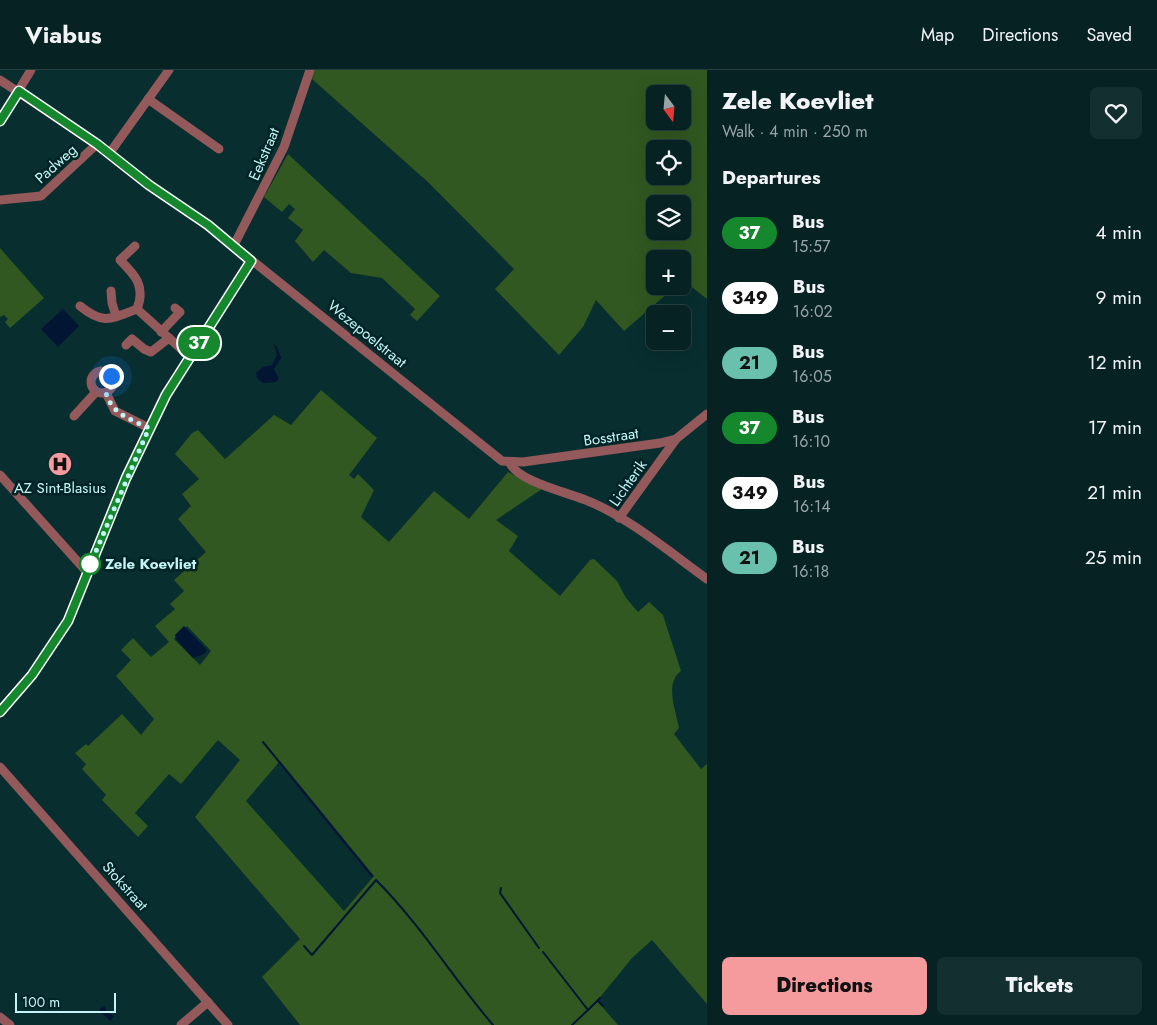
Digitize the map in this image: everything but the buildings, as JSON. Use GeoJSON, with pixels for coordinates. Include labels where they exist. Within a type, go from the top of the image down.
{"type":"FeatureCollection","features":[{"type":"Feature","properties":{"kind":"street"},"geometry":{"type":"LineString","coordinates":[[0,121],[31,70]]}},
{"type":"Feature","properties":{"kind":"street"},"geometry":{"type":"LineString","coordinates":[[109,154],[169,70]]}},
{"type":"Feature","properties":{"kind":"street","name":"Eekstraat"},"geometry":{"type":"LineString","coordinates":[[234,245],[250,219],[284,147],[310,70]]}},
{"type":"Feature","properties":{"kind":"street","name":"Wezepoelstraat"},"geometry":{"type":"LineString","coordinates":[[0,80],[97,144],[234,245],[251,261],[361,346],[494,456],[510,463],[521,474],[589,501],[619,518],[707,579]]}},
{"type":"Feature","properties":{"kind":"street"},"geometry":{"type":"LineString","coordinates":[[148,99],[219,149]]}},
{"type":"Feature","properties":{"kind":"street","name":"Padweg"},"geometry":{"type":"LineString","coordinates":[[0,200],[41,196],[97,144]]}},
{"type":"Feature","properties":{"kind":"street"},"geometry":{"type":"LineString","coordinates":[[80,306],[98,319],[116,316],[137,309],[140,302],[138,281],[120,260],[135,246]]}},
{"type":"Feature","properties":{"kind":"street"},"geometry":{"type":"LineString","coordinates":[[0,712],[32,675],[54,645],[68,621],[149,428],[166,395],[251,261]]}},
{"type":"Feature","properties":{"kind":"street"},"geometry":{"type":"LineString","coordinates":[[111,291],[116,316]]}},
{"type":"Feature","properties":{"kind":"street"},"geometry":{"type":"LineString","coordinates":[[137,309],[190,357]]}},
{"type":"Feature","properties":{"kind":"street"},"geometry":{"type":"LineString","coordinates":[[161,332],[180,312]]}},
{"type":"Feature","properties":{"kind":"street"},"geometry":{"type":"LineString","coordinates":[[131,340],[152,352],[169,338]]}},
{"type":"Feature","properties":{"kind":"street"},"geometry":{"type":"LineString","coordinates":[[104,370],[113,379],[111,389],[106,393],[96,392],[91,385],[92,377],[95,373],[104,370]]}},
{"type":"Feature","properties":{"kind":"street"},"geometry":{"type":"LineString","coordinates":[[74,416],[96,392]]}},
{"type":"Feature","properties":{"kind":"street"},"geometry":{"type":"LineString","coordinates":[[106,393],[115,411],[149,428]]}},
{"type":"Feature","properties":{"kind":"street","name":"Bosstraat"},"geometry":{"type":"LineString","coordinates":[[510,463],[630,449],[676,439],[707,414]]}},
{"type":"Feature","properties":{"kind":"street","name":"Lichterik"},"geometry":{"type":"LineString","coordinates":[[619,518],[676,439]]}},
{"type":"Feature","properties":{"kind":"street"},"geometry":{"type":"LineString","coordinates":[[0,475],[87,572]]}},
{"type":"Feature","properties":{"kind":"street","name":"Stokstraat"},"geometry":{"type":"LineString","coordinates":[[0,766],[228,1025]]}},
{"type":"Feature","properties":{"kind":"street"},"geometry":{"type":"LineString","coordinates":[[181,1025],[208,1002]]}},
{"type":"Feature","properties":{"kind":"street"},"geometry":{"type":"LineString","coordinates":[[0,1017],[10,1025]]}},
{"type":"Feature","properties":{"kind":"green space"},"geometry":{"type":"Polygon","coordinates":[[[314,70],[707,70],[707,299],[691,286],[691,250],[646,250],[646,295],[666,295],[654,305],[646,305],[646,312],[624,331],[596,300],[583,327],[559,355],[495,289],[514,269],[429,183],[312,79],[314,70]]]}},
{"type":"Feature","properties":{"kind":"green space"},"geometry":{"type":"Polygon","coordinates":[[[288,154],[440,296],[417,321],[410,315],[415,309],[382,278],[351,273],[324,250],[313,262],[295,241],[303,230],[288,218],[295,209],[289,204],[282,212],[264,197],[288,154]]]}},
{"type":"Feature","properties":{"kind":"green space"},"geometry":{"type":"Polygon","coordinates":[[[0,248],[44,298],[10,328],[5,322],[8,319],[4,315],[0,317],[0,248]]]}},
{"type":"Feature","properties":{"kind":"green space"},"geometry":{"type":"Polygon","coordinates":[[[321,390],[377,438],[349,475],[354,479],[358,474],[374,490],[361,517],[389,542],[434,491],[469,519],[508,472],[542,489],[496,520],[518,536],[509,551],[560,596],[590,560],[594,559],[617,581],[626,598],[638,612],[649,602],[663,615],[681,671],[676,676],[672,690],[679,728],[674,734],[701,769],[707,764],[707,1004],[652,940],[632,958],[597,1001],[618,1025],[300,1025],[262,977],[300,939],[195,817],[240,760],[218,740],[181,784],[169,774],[135,813],[148,826],[138,837],[102,800],[106,795],[82,769],[86,764],[75,753],[86,744],[88,746],[122,714],[141,735],[154,719],[116,676],[131,660],[121,650],[133,638],[151,657],[169,642],[155,626],[175,609],[170,604],[184,591],[174,580],[206,552],[178,519],[191,506],[182,494],[199,479],[175,454],[192,433],[198,430],[225,459],[274,415],[291,425],[321,390]],[[187,626],[174,639],[200,665],[211,651],[187,626]],[[280,761],[246,801],[344,911],[374,876],[280,761]]]}},
{"type":"Feature","properties":{"kind":"water"},"geometry":{"type":"Polygon","coordinates":[[[63,309],[79,326],[58,347],[41,329],[63,309]]]}},
{"type":"Feature","properties":{"kind":"water"},"geometry":{"type":"Polygon","coordinates":[[[274,345],[277,346],[281,358],[274,369],[279,379],[276,382],[263,383],[257,378],[256,373],[263,367],[272,365],[277,355],[274,345]]]}},
{"type":"Feature","properties":{"kind":"water"},"geometry":{"type":"Polygon","coordinates":[[[184,626],[207,650],[204,654],[193,658],[176,639],[175,635],[184,626]]]}},
{"type":"Feature","properties":{"kind":"water"},"geometry":{"type":"Polygon","coordinates":[[[104,1006],[108,1013],[114,1016],[110,1021],[100,1011],[100,1008],[104,1006]]]}},
{"type":"Feature","properties":{"kind":"waterway"},"geometry":{"type":"LineString","coordinates":[[263,742],[372,876]]}},
{"type":"Feature","properties":{"kind":"waterway"},"geometry":{"type":"LineString","coordinates":[[304,946],[312,955],[376,880],[422,933],[493,1025]]}},
{"type":"Feature","properties":{"kind":"waterway"},"geometry":{"type":"LineString","coordinates":[[501,888],[500,893],[539,948]]}},
{"type":"Feature","properties":{"kind":"waterway"},"geometry":{"type":"LineString","coordinates":[[543,952],[588,1010],[572,1025]]}},
{"type":"Feature","properties":{"kind":"waterway"},"geometry":{"type":"LineString","coordinates":[[588,1010],[600,998]]}},
{"type":"Feature","properties":{"kind":"waterway"},"geometry":{"type":"LineString","coordinates":[[598,1001],[603,1006]]}},
{"type":"Feature","properties":{"kind":"bus line","name":"37"},"geometry":{"type":"LineString","coordinates":[[0,121],[19,91],[97,144],[149,185],[208,225],[251,261],[166,395],[149,428],[126,478],[68,621],[54,645],[32,675],[0,712]]}},
{"type":"Feature","properties":{"kind":"place","name":"AZ Sint-Blasius"},"geometry":{"type":"Point","coordinates":[60,464]}},
{"type":"Feature","properties":{"kind":"place","name":"Zele Koevliet"},"geometry":{"type":"Point","coordinates":[90,564]}},
{"type":"Feature","properties":{"kind":"route"},"geometry":{"type":"LineString","coordinates":[[90,564],[84,568],[87,572],[149,428],[120,414],[111,407],[106,393],[111,389],[113,383],[111,376]]}}]}
